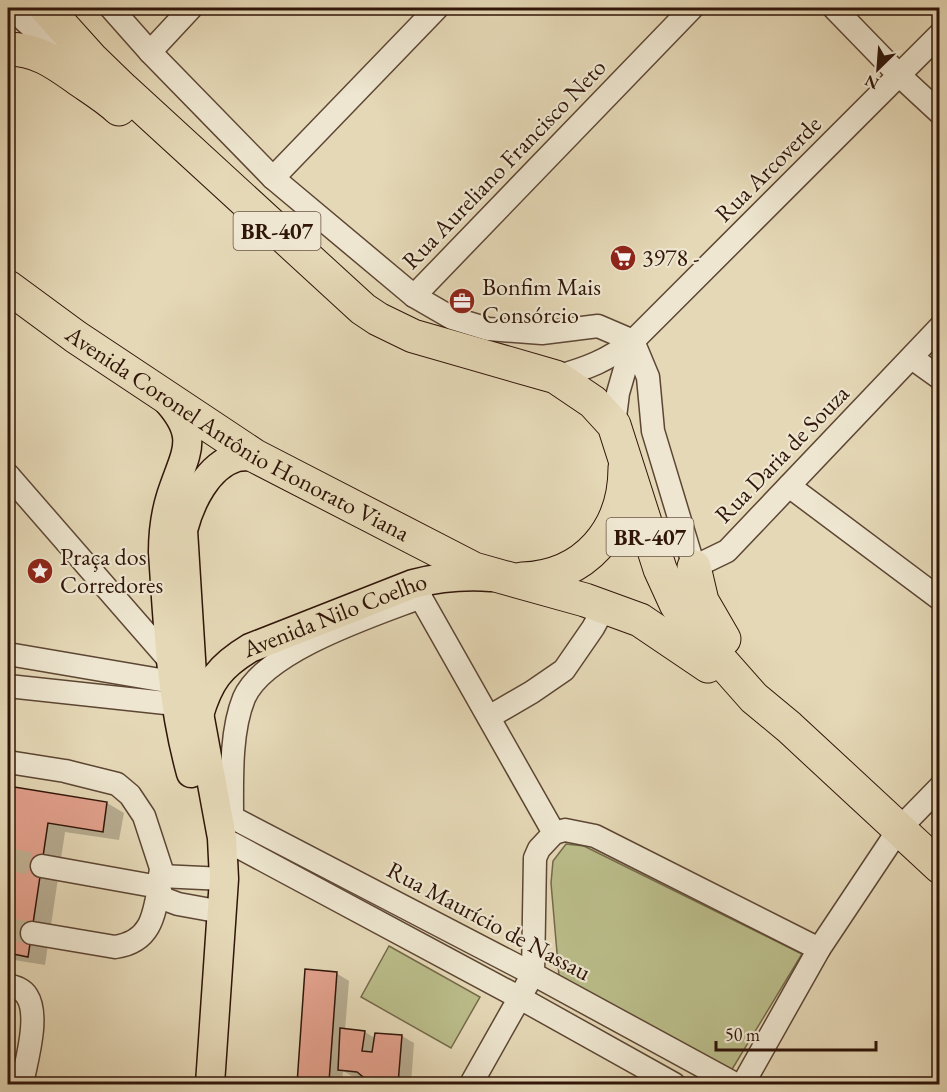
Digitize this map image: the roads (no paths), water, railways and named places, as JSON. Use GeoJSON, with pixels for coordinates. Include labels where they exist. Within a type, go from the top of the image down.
{"type":"FeatureCollection","features":[{"type":"Feature","properties":{"kind":"highway","name":"BR-407"},"geometry":{"type":"LineString","coordinates":[[46,8],[123,89],[363,309],[413,336],[556,377],[593,402],[614,425],[660,569],[676,604],[692,628],[754,698]]}},
{"type":"Feature","properties":{"kind":"highway"},"geometry":{"type":"LineString","coordinates":[[8,49],[18,49],[56,62],[110,100]]}},
{"type":"Feature","properties":{"kind":"highway","name":"BR-407"},"geometry":{"type":"LineString","coordinates":[[110,100],[340,310],[353,319],[394,339],[462,361],[556,377]]}},
{"type":"Feature","properties":{"kind":"highway","name":"Avenida Coronel Antônio Honorato Viana"},"geometry":{"type":"LineString","coordinates":[[8,287],[76,337],[255,456],[474,569],[511,579]]}},
{"type":"Feature","properties":{"kind":"highway"},"geometry":{"type":"LineString","coordinates":[[511,579],[539,578],[555,574],[570,568],[595,548],[613,524],[618,513],[625,483],[625,461]]}},
{"type":"Feature","properties":{"kind":"highway"},"geometry":{"type":"LineString","coordinates":[[694,567],[702,601],[726,643],[789,727]]}},
{"type":"Feature","properties":{"kind":"highway","name":"BR-407"},"geometry":{"type":"LineString","coordinates":[[511,579],[618,610],[652,627],[754,698],[789,727],[939,867]]}},
{"type":"Feature","properties":{"kind":"main road"},"geometry":{"type":"LineString","coordinates":[[161,394],[178,412],[186,430],[189,445],[171,495],[163,532],[179,691],[191,771],[224,879]]}},
{"type":"Feature","properties":{"kind":"main road"},"geometry":{"type":"LineString","coordinates":[[179,691],[192,675],[183,530],[188,511],[196,493],[223,464],[237,457],[255,456]]}},
{"type":"Feature","properties":{"kind":"main road","name":"Avenida Nilo Coelho"},"geometry":{"type":"LineString","coordinates":[[179,691],[208,688],[231,659],[250,648],[417,590],[440,577],[467,575],[511,579]]}},
{"type":"Feature","properties":{"kind":"main road"},"geometry":{"type":"LineString","coordinates":[[179,691],[223,821],[224,879],[210,1084]]}},
{"type":"Feature","properties":{"kind":"street"},"geometry":{"type":"LineString","coordinates":[[11,8],[110,100]]}},
{"type":"Feature","properties":{"kind":"street"},"geometry":{"type":"LineString","coordinates":[[111,8],[150,52],[273,178],[414,296]]}},
{"type":"Feature","properties":{"kind":"street"},"geometry":{"type":"LineString","coordinates":[[150,52],[191,8]]}},
{"type":"Feature","properties":{"kind":"street"},"geometry":{"type":"LineString","coordinates":[[273,178],[436,8]]}},
{"type":"Feature","properties":{"kind":"street","name":"Rua Aureliano Francisco Neto"},"geometry":{"type":"LineString","coordinates":[[633,341],[598,326],[542,333],[488,329],[452,318],[414,296],[692,8]]}},
{"type":"Feature","properties":{"kind":"street"},"geometry":{"type":"LineString","coordinates":[[834,8],[939,114]]}},
{"type":"Feature","properties":{"kind":"street","name":"Rua Arcoverde"},"geometry":{"type":"LineString","coordinates":[[556,377],[611,358],[633,341],[900,76],[939,34]]}},
{"type":"Feature","properties":{"kind":"street","name":"Rua Daria de Souza"},"geometry":{"type":"LineString","coordinates":[[633,341],[648,377],[653,431],[694,567],[727,551],[939,327]]}},
{"type":"Feature","properties":{"kind":"street","name":"Rua Arcoverde"},"geometry":{"type":"LineString","coordinates":[[614,425],[618,393],[633,341]]}},
{"type":"Feature","properties":{"kind":"street"},"geometry":{"type":"LineString","coordinates":[[912,358],[939,378]]}},
{"type":"Feature","properties":{"kind":"street"},"geometry":{"type":"LineString","coordinates":[[8,475],[179,691]]}},
{"type":"Feature","properties":{"kind":"street"},"geometry":{"type":"LineString","coordinates":[[789,486],[939,599]]}},
{"type":"Feature","properties":{"kind":"street"},"geometry":{"type":"LineString","coordinates":[[554,833],[417,590],[289,654],[258,679],[245,697],[238,718],[223,821],[520,998],[674,1084]]}},
{"type":"Feature","properties":{"kind":"street"},"geometry":{"type":"LineString","coordinates":[[489,717],[564,670],[605,606]]}},
{"type":"Feature","properties":{"kind":"street"},"geometry":{"type":"LineString","coordinates":[[8,654],[179,691]]}},
{"type":"Feature","properties":{"kind":"street"},"geometry":{"type":"LineString","coordinates":[[8,686],[179,691]]}},
{"type":"Feature","properties":{"kind":"street"},"geometry":{"type":"LineString","coordinates":[[8,762],[65,771],[117,784],[130,795],[144,816],[161,868],[153,919],[138,938],[124,946],[115,947],[32,933]]}},
{"type":"Feature","properties":{"kind":"street"},"geometry":{"type":"LineString","coordinates":[[743,1084],[819,950],[899,829],[939,787]]}},
{"type":"Feature","properties":{"kind":"street","name":"Rua Maurício de Nassau"},"geometry":{"type":"LineString","coordinates":[[223,821],[533,974],[735,1084]]}},
{"type":"Feature","properties":{"kind":"street"},"geometry":{"type":"LineString","coordinates":[[471,1084],[533,974],[535,858],[539,849],[554,833],[565,830],[595,836],[819,950]]}},
{"type":"Feature","properties":{"kind":"street"},"geometry":{"type":"LineString","coordinates":[[42,866],[159,882],[224,879]]}},
{"type":"Feature","properties":{"kind":"street"},"geometry":{"type":"LineString","coordinates":[[159,882],[162,898],[168,902],[222,912]]}},
{"type":"Feature","properties":{"kind":"street"},"geometry":{"type":"LineString","coordinates":[[8,985],[20,988],[33,1009],[22,1084]]}},
{"type":"Feature","properties":{"kind":"tunnel"},"geometry":{"type":"LineString","coordinates":[[8,859],[42,866]]}},
{"type":"Feature","properties":{"kind":"tunnel"},"geometry":{"type":"LineString","coordinates":[[8,929],[32,933]]}},
{"type":"Feature","properties":{"kind":"place","name":"3978 -"},"geometry":{"type":"Point","coordinates":[623,258]}},
{"type":"Feature","properties":{"kind":"place","name":"Bonfim Mais Consórcio"},"geometry":{"type":"Point","coordinates":[462,301]}},
{"type":"Feature","properties":{"kind":"place","name":"Praça dos Corredores"},"geometry":{"type":"Point","coordinates":[40,571]}}]}
